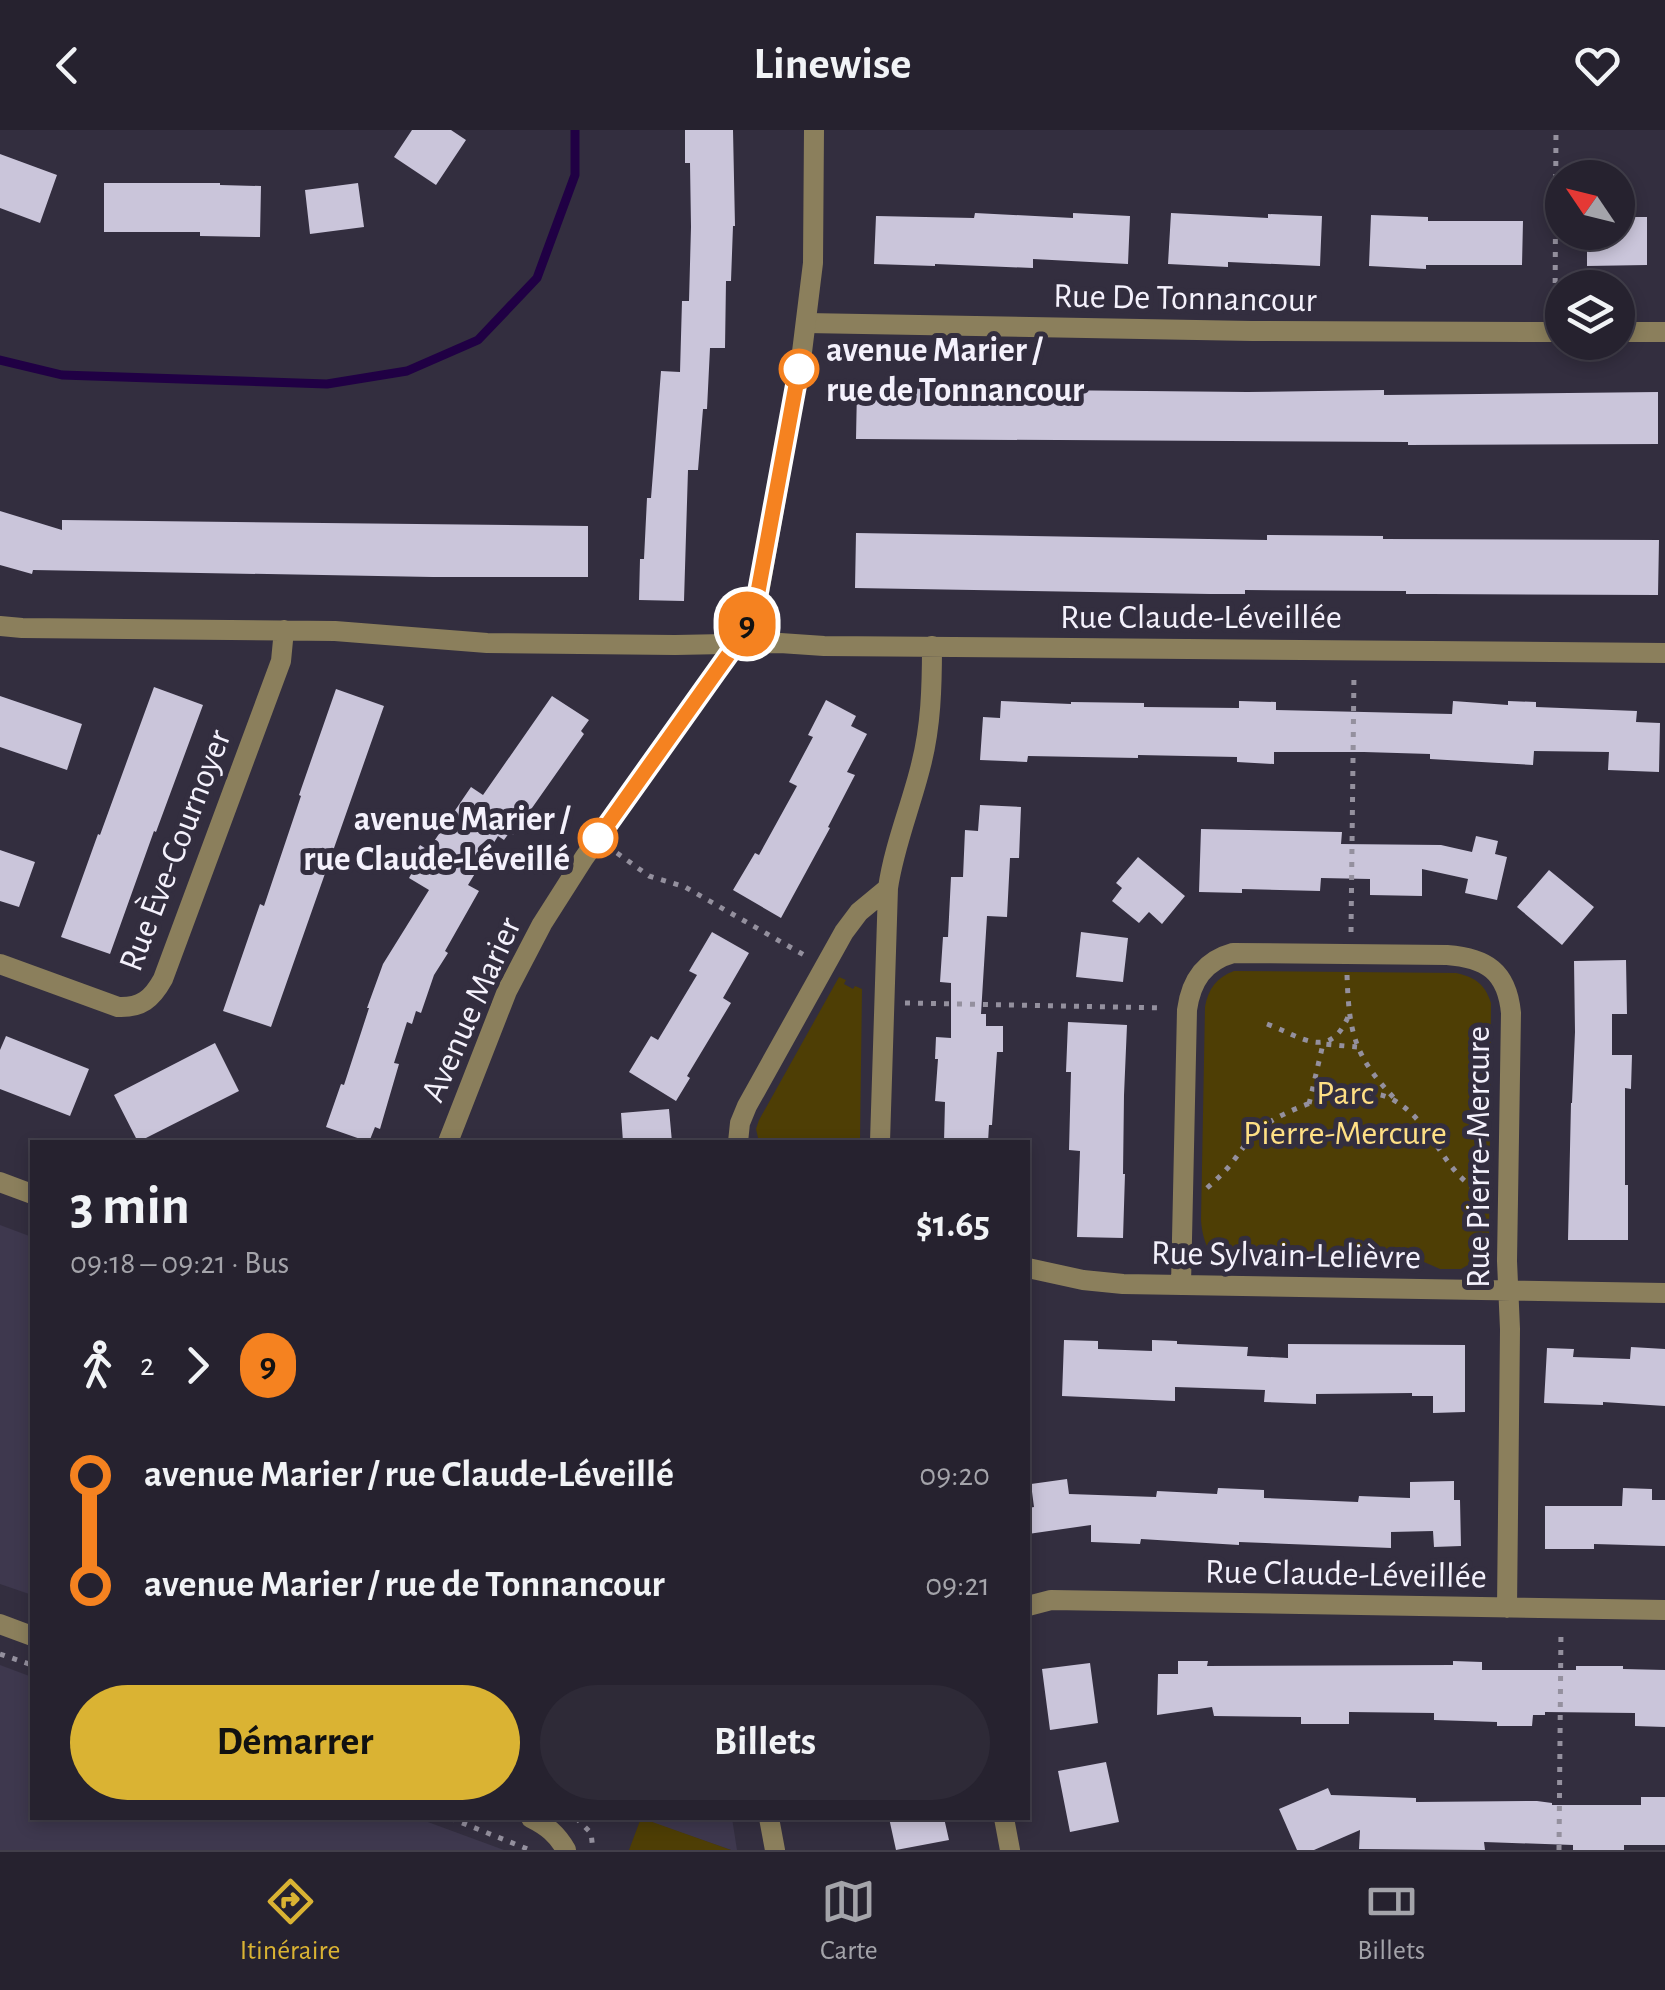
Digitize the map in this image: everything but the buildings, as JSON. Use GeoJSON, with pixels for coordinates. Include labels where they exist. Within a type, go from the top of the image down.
{"type":"FeatureCollection","features":[{"type":"Feature","properties":{"kind":"street","name":"Avenue Marier"},"geometry":{"type":"LineString","coordinates":[[449,1140],[507,991],[542,924],[590,848],[736,644],[755,608],[806,323],[813,263],[814,130]]}},
{"type":"Feature","properties":{"kind":"street","name":"Rue De Tonnancour"},"geometry":{"type":"LineString","coordinates":[[806,323],[1252,332],[1545,322]]}},
{"type":"Feature","properties":{"kind":"street"},"geometry":{"type":"LineString","coordinates":[[1635,332],[1665,332]]}},
{"type":"Feature","properties":{"kind":"street"},"geometry":{"type":"LineString","coordinates":[[0,626],[360,632],[486,643],[736,644]]}},
{"type":"Feature","properties":{"kind":"street","name":"Rue Ève-Cournoyer"},"geometry":{"type":"LineString","coordinates":[[0,964],[118,1007],[138,1006],[152,996],[163,979],[281,662],[284,630]]}},
{"type":"Feature","properties":{"kind":"street","name":"Rue Claude-Léveillée"},"geometry":{"type":"LineString","coordinates":[[736,644],[1665,653]]}},
{"type":"Feature","properties":{"kind":"street"},"geometry":{"type":"LineString","coordinates":[[880,1140],[890,868],[929,730],[932,646]]}},
{"type":"Feature","properties":{"kind":"street"},"geometry":{"type":"LineString","coordinates":[[738,1140],[747,1106],[844,932],[859,912],[888,888]]}},
{"type":"Feature","properties":{"kind":"street","name":"Rue Pierre-Mercure"},"geometry":{"type":"LineString","coordinates":[[1181,1285],[1187,1010],[1201,972],[1219,957],[1268,952],[1464,956],[1490,967],[1506,988],[1511,1013],[1507,1608]]}},
{"type":"Feature","properties":{"kind":"street"},"geometry":{"type":"LineString","coordinates":[[0,1182],[30,1193]]}},
{"type":"Feature","properties":{"kind":"street","name":"Rue Sylvain-Lelièvre"},"geometry":{"type":"LineString","coordinates":[[1030,1268],[1103,1283],[1665,1293]]}},
{"type":"Feature","properties":{"kind":"street","name":"Rue Claude-Léveillée"},"geometry":{"type":"LineString","coordinates":[[1030,1606],[1052,1600],[1665,1610]]}},
{"type":"Feature","properties":{"kind":"street"},"geometry":{"type":"LineString","coordinates":[[0,1624],[30,1635]]}},
{"type":"Feature","properties":{"kind":"street"},"geometry":{"type":"LineString","coordinates":[[535,1820],[558,1837],[566,1850]]}},
{"type":"Feature","properties":{"kind":"street"},"geometry":{"type":"LineString","coordinates":[[769,1820],[775,1850]]}},
{"type":"Feature","properties":{"kind":"street"},"geometry":{"type":"LineString","coordinates":[[1004,1820],[1010,1850]]}},
{"type":"Feature","properties":{"kind":"path"},"geometry":{"type":"LineString","coordinates":[[1556,130],[1558,270]]}},
{"type":"Feature","properties":{"kind":"path"},"geometry":{"type":"LineString","coordinates":[[1352,935],[1354,669]]}},
{"type":"Feature","properties":{"kind":"path"},"geometry":{"type":"LineString","coordinates":[[615,851],[650,876],[685,887],[808,957]]}},
{"type":"Feature","properties":{"kind":"path"},"geometry":{"type":"LineString","coordinates":[[1347,972],[1350,1029],[1357,1047],[1461,1179],[1489,1196]]}},
{"type":"Feature","properties":{"kind":"path"},"geometry":{"type":"LineString","coordinates":[[902,1003],[1169,1008]]}},
{"type":"Feature","properties":{"kind":"path"},"geometry":{"type":"LineString","coordinates":[[1309,1104],[1310,1080],[1324,1044],[1342,1030],[1349,1014]]}},
{"type":"Feature","properties":{"kind":"path"},"geometry":{"type":"LineString","coordinates":[[1268,1024],[1324,1044],[1357,1047]]}},
{"type":"Feature","properties":{"kind":"path"},"geometry":{"type":"LineString","coordinates":[[1202,1194],[1260,1129],[1309,1104],[1368,1094],[1384,1095],[1398,1102]]}},
{"type":"Feature","properties":{"kind":"path"},"geometry":{"type":"LineString","coordinates":[[1560,1850],[1562,1629]]}},
{"type":"Feature","properties":{"kind":"path"},"geometry":{"type":"LineString","coordinates":[[0,1654],[30,1664]]}},
{"type":"Feature","properties":{"kind":"path"},"geometry":{"type":"LineString","coordinates":[[455,1820],[530,1850]]}},
{"type":"Feature","properties":{"kind":"path"},"geometry":{"type":"LineString","coordinates":[[578,1820],[591,1834],[592,1850]]}},
{"type":"Feature","properties":{"kind":"shaded area"},"geometry":{"type":"Polygon","coordinates":[[[0,1225],[30,1236],[30,1594],[0,1584],[0,1225]]]}},
{"type":"Feature","properties":{"kind":"shaded area"},"geometry":{"type":"Polygon","coordinates":[[[0,1665],[30,1676],[30,1820],[422,1820],[504,1850],[0,1850],[0,1665]]]}},
{"type":"Feature","properties":{"kind":"shaded area"},"geometry":{"type":"Polygon","coordinates":[[[645,1820],[732,1820],[737,1850],[645,1820]]]}},
{"type":"Feature","properties":{"kind":"green space","name":"Parc Pierre-Mercure"},"geometry":{"type":"Polygon","coordinates":[[[1234,971],[1456,973],[1482,986],[1491,1003],[1489,1235],[1480,1258],[1461,1269],[1440,1269],[1406,1254],[1290,1251],[1240,1266],[1214,1257],[1205,1241],[1201,1220],[1205,1007],[1214,984],[1234,971]]]}},
{"type":"Feature","properties":{"kind":"green space"},"geometry":{"type":"Polygon","coordinates":[[[839,977],[853,989],[862,989],[860,1140],[759,1140],[759,1120],[839,977]]]}},
{"type":"Feature","properties":{"kind":"green space"},"geometry":{"type":"Polygon","coordinates":[[[640,1820],[647,1820],[731,1850],[629,1850],[640,1820]]]}},
{"type":"Feature","properties":{"kind":"waterway"},"geometry":{"type":"LineString","coordinates":[[0,360],[62,375],[327,384],[407,371],[478,340],[537,278],[575,175],[575,130]]}},
{"type":"Feature","properties":{"kind":"bus line","name":"9"},"geometry":{"type":"LineString","coordinates":[[598,838],[736,644],[755,608],[799,369]]}},
{"type":"Feature","properties":{"kind":"place","name":"avenue Marier / rue de Tonnancour"},"geometry":{"type":"Point","coordinates":[799,369]}},
{"type":"Feature","properties":{"kind":"place","name":"avenue Marier / rue Claude-Léveillé"},"geometry":{"type":"Point","coordinates":[598,838]}}]}
